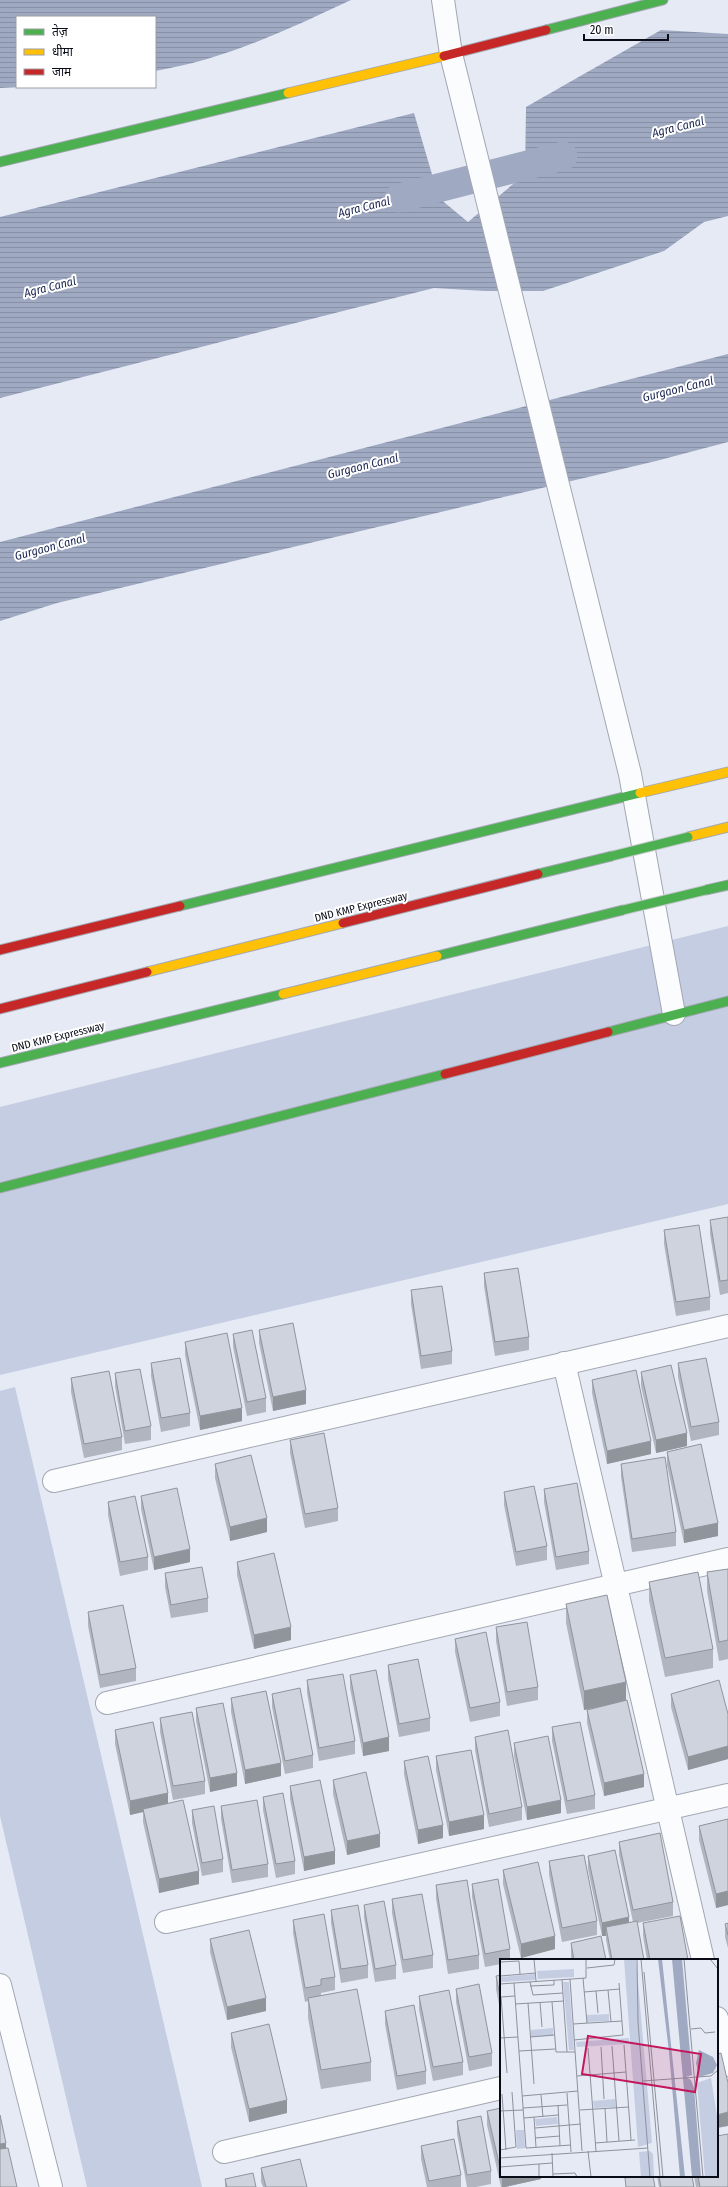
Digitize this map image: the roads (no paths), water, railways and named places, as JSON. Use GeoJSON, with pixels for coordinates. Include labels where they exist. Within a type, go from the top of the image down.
{"type":"FeatureCollection","features":[{"type":"Feature","properties":{"kind":"main road"},"geometry":{"type":"LineString","coordinates":[[0,162],[454,64],[663,0]]}},
{"type":"Feature","properties":{"kind":"main road"},"geometry":{"type":"LineString","coordinates":[[0,950],[631,784],[728,772]]}},
{"type":"Feature","properties":{"kind":"main road","name":"DND KMP Expressway"},"geometry":{"type":"LineString","coordinates":[[0,1009],[728,827]]}},
{"type":"Feature","properties":{"kind":"main road","name":"DND KMP Expressway"},"geometry":{"type":"LineString","coordinates":[[0,1063],[728,885]]}},
{"type":"Feature","properties":{"kind":"main road"},"geometry":{"type":"LineString","coordinates":[[0,1188],[674,1014],[728,1002]]}},
{"type":"Feature","properties":{"kind":"street"},"geometry":{"type":"LineString","coordinates":[[443,0],[454,64],[631,784],[674,1014]]}},
{"type":"Feature","properties":{"kind":"street"},"geometry":{"type":"LineString","coordinates":[[54,1481],[728,1326]]}},
{"type":"Feature","properties":{"kind":"street"},"geometry":{"type":"LineString","coordinates":[[564,1364],[703,1959]]}},
{"type":"Feature","properties":{"kind":"street"},"geometry":{"type":"LineString","coordinates":[[107,1703],[728,1559]]}},
{"type":"Feature","properties":{"kind":"street"},"geometry":{"type":"LineString","coordinates":[[166,1922],[728,1795]]}},
{"type":"Feature","properties":{"kind":"street"},"geometry":{"type":"LineString","coordinates":[[0,1985],[51,2187]]}},
{"type":"Feature","properties":{"kind":"street"},"geometry":{"type":"LineString","coordinates":[[721,2031],[728,2065]]}},
{"type":"Feature","properties":{"kind":"street"},"geometry":{"type":"LineString","coordinates":[[224,2152],[500,2088]]}},
{"type":"Feature","properties":{"kind":"water"},"geometry":{"type":"Polygon","coordinates":[[[0,0],[351,0],[256,42],[206,59],[156,71],[156,16],[16,16],[16,87],[0,88],[0,0]]]}},
{"type":"Feature","properties":{"kind":"water"},"geometry":{"type":"Polygon","coordinates":[[[661,30],[728,34],[728,216],[704,222],[664,251],[543,291],[485,291],[434,288],[0,398],[0,217],[414,113],[439,198],[468,222],[525,174],[526,107],[661,30]]]}},
{"type":"Feature","properties":{"kind":"water","name":"Gurgaon Canal"},"geometry":{"type":"Polygon","coordinates":[[[728,354],[728,442],[656,461],[57,603],[0,621],[0,542],[728,354]]]}},
{"type":"Feature","properties":{"kind":"waterway","name":"Agra Canal"},"geometry":{"type":"LineString","coordinates":[[399,198],[563,156]]}}]}
